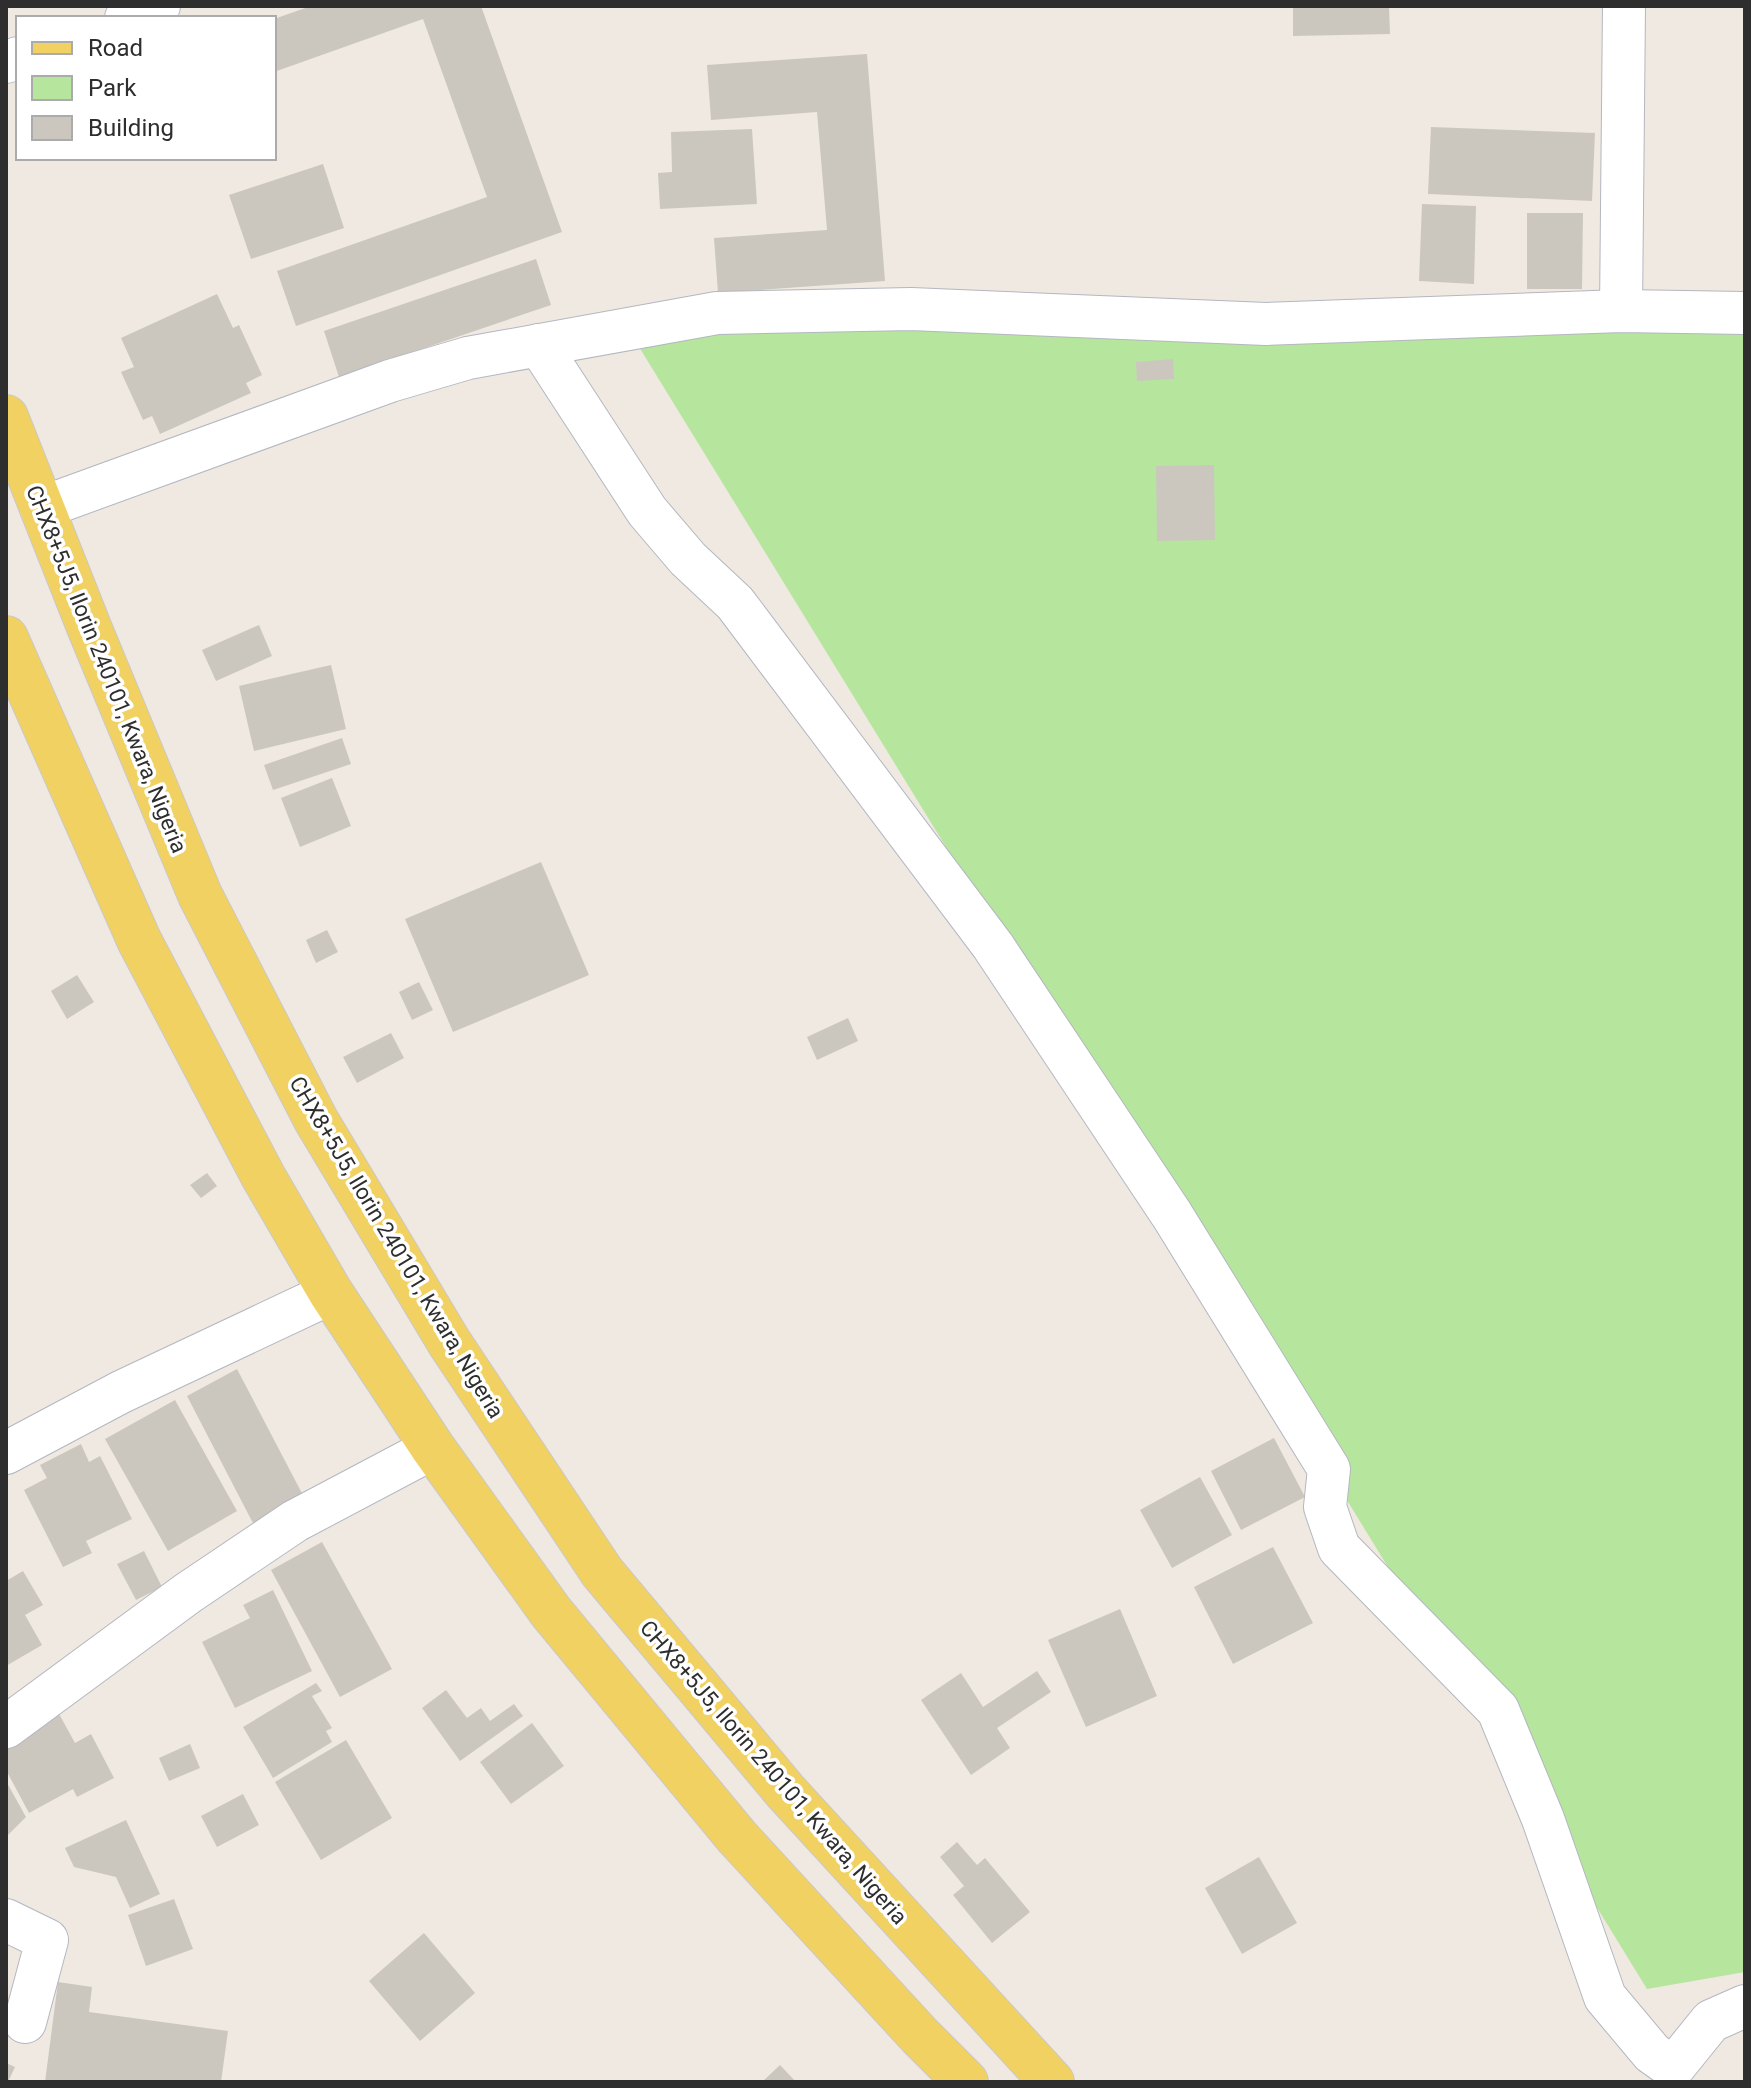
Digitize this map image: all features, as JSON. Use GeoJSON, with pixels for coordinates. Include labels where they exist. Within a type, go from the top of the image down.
{"type":"FeatureCollection","features":[{"type":"Feature","properties":{"kind":"main road","name":"CHX8+5J5, Ilorin 240101, Kwara, Nigeria"},"geometry":{"type":"LineString","coordinates":[[6,417],[200,895],[316,1120],[449,1342],[602,1572],[786,1792],[1052,2082]]}},
{"type":"Feature","properties":{"kind":"main road"},"geometry":{"type":"LineString","coordinates":[[6,638],[139,940],[263,1176],[331,1293],[433,1448],[551,1612],[737,1837],[966,2082]]}},
{"type":"Feature","properties":{"kind":"street"},"geometry":{"type":"LineString","coordinates":[[132,16],[159,6]]}},
{"type":"Feature","properties":{"kind":"street"},"geometry":{"type":"LineString","coordinates":[[1621,311],[1624,6]]}},
{"type":"Feature","properties":{"kind":"street"},"geometry":{"type":"LineString","coordinates":[[41,508],[390,381],[468,358],[717,313],[911,309],[1266,324],[1621,311],[1745,313]]}},
{"type":"Feature","properties":{"kind":"street"},"geometry":{"type":"LineString","coordinates":[[539,345],[647,511],[688,559],[735,603],[993,946],[1155,1189],[1329,1469],[1325,1507],[1339,1548],[1498,1710],[1543,1819],[1605,1997],[1652,2053],[1673,2068],[1711,2021],[1745,2006]]}},
{"type":"Feature","properties":{"kind":"street"},"geometry":{"type":"LineString","coordinates":[[6,1453],[121,1392],[331,1293]]}},
{"type":"Feature","properties":{"kind":"street"},"geometry":{"type":"LineString","coordinates":[[6,1727],[188,1593],[295,1521],[433,1448]]}},
{"type":"Feature","properties":{"kind":"street"},"geometry":{"type":"LineString","coordinates":[[6,1920],[47,1940],[25,2022]]}},
{"type":"Feature","properties":{"kind":"green space"},"geometry":{"type":"Polygon","coordinates":[[[1745,317],[1745,1972],[1647,1989],[628,329],[1745,317]]]}},
{"type":"Feature","properties":{"kind":"building"},"geometry":{"type":"Polygon","coordinates":[[[311,6],[481,6],[562,232],[296,326],[277,271],[487,197],[423,19],[276,71],[276,18],[311,6]]]}},
{"type":"Feature","properties":{"kind":"building"},"geometry":{"type":"Polygon","coordinates":[[[1293,6],[1389,6],[1390,34],[1293,36],[1293,6]]]}},
{"type":"Feature","properties":{"kind":"building"},"geometry":{"type":"Polygon","coordinates":[[[867,54],[885,281],[718,293],[714,238],[827,230],[817,112],[711,120],[707,65],[867,54]]]}},
{"type":"Feature","properties":{"kind":"building"},"geometry":{"type":"Polygon","coordinates":[[[1431,127],[1595,133],[1592,201],[1428,194],[1431,127]]]}},
{"type":"Feature","properties":{"kind":"building"},"geometry":{"type":"Polygon","coordinates":[[[752,129],[757,204],[660,209],[658,173],[672,172],[671,132],[752,129]]]}},
{"type":"Feature","properties":{"kind":"building"},"geometry":{"type":"Polygon","coordinates":[[[323,164],[344,228],[251,259],[229,195],[323,164]]]}},
{"type":"Feature","properties":{"kind":"building"},"geometry":{"type":"Polygon","coordinates":[[[1422,204],[1476,206],[1474,284],[1419,281],[1422,204]]]}},
{"type":"Feature","properties":{"kind":"building"},"geometry":{"type":"Polygon","coordinates":[[[1527,213],[1583,213],[1582,289],[1527,289],[1527,213]]]}},
{"type":"Feature","properties":{"kind":"building"},"geometry":{"type":"Polygon","coordinates":[[[536,259],[551,305],[339,377],[324,331],[536,259]]]}},
{"type":"Feature","properties":{"kind":"building"},"geometry":{"type":"Polygon","coordinates":[[[217,294],[233,328],[239,325],[262,375],[246,383],[251,393],[160,434],[152,416],[143,420],[121,372],[134,367],[121,338],[217,294]]]}},
{"type":"Feature","properties":{"kind":"building"},"geometry":{"type":"Polygon","coordinates":[[[1173,359],[1174,379],[1137,381],[1136,362],[1173,359]]]}},
{"type":"Feature","properties":{"kind":"building"},"geometry":{"type":"Polygon","coordinates":[[[1214,465],[1215,540],[1157,541],[1156,466],[1214,465]]]}},
{"type":"Feature","properties":{"kind":"building"},"geometry":{"type":"Polygon","coordinates":[[[259,625],[272,656],[216,681],[202,650],[259,625]]]}},
{"type":"Feature","properties":{"kind":"building"},"geometry":{"type":"Polygon","coordinates":[[[331,665],[346,729],[254,751],[239,686],[331,665]]]}},
{"type":"Feature","properties":{"kind":"building"},"geometry":{"type":"Polygon","coordinates":[[[342,738],[351,764],[273,790],[264,765],[342,738]]]}},
{"type":"Feature","properties":{"kind":"building"},"geometry":{"type":"Polygon","coordinates":[[[332,778],[351,826],[300,847],[281,798],[332,778]]]}},
{"type":"Feature","properties":{"kind":"building"},"geometry":{"type":"Polygon","coordinates":[[[541,862],[589,975],[453,1032],[405,919],[541,862]]]}},
{"type":"Feature","properties":{"kind":"building"},"geometry":{"type":"Polygon","coordinates":[[[327,930],[338,952],[316,963],[306,940],[327,930]]]}},
{"type":"Feature","properties":{"kind":"building"},"geometry":{"type":"Polygon","coordinates":[[[77,975],[94,1002],[67,1019],[51,991],[77,975]]]}},
{"type":"Feature","properties":{"kind":"building"},"geometry":{"type":"Polygon","coordinates":[[[419,982],[433,1010],[412,1020],[399,992],[419,982]]]}},
{"type":"Feature","properties":{"kind":"building"},"geometry":{"type":"Polygon","coordinates":[[[848,1018],[858,1041],[817,1060],[807,1037],[848,1018]]]}},
{"type":"Feature","properties":{"kind":"building"},"geometry":{"type":"Polygon","coordinates":[[[391,1033],[404,1058],[357,1083],[343,1057],[391,1033]]]}},
{"type":"Feature","properties":{"kind":"building"},"geometry":{"type":"Polygon","coordinates":[[[207,1173],[217,1186],[201,1198],[190,1185],[207,1173]]]}},
{"type":"Feature","properties":{"kind":"building"},"geometry":{"type":"Polygon","coordinates":[[[237,1369],[306,1501],[255,1527],[187,1396],[237,1369]]]}},
{"type":"Feature","properties":{"kind":"building"},"geometry":{"type":"Polygon","coordinates":[[[175,1400],[237,1511],[168,1551],[105,1439],[175,1400]]]}},
{"type":"Feature","properties":{"kind":"building"},"geometry":{"type":"Polygon","coordinates":[[[1274,1438],[1305,1497],[1241,1530],[1211,1471],[1274,1438]]]}},
{"type":"Feature","properties":{"kind":"building"},"geometry":{"type":"Polygon","coordinates":[[[81,1444],[89,1462],[100,1456],[132,1519],[86,1541],[92,1553],[63,1567],[24,1490],[47,1478],[40,1465],[81,1444]]]}},
{"type":"Feature","properties":{"kind":"building"},"geometry":{"type":"Polygon","coordinates":[[[1200,1477],[1232,1535],[1172,1568],[1140,1510],[1200,1477]]]}},
{"type":"Feature","properties":{"kind":"building"},"geometry":{"type":"Polygon","coordinates":[[[322,1542],[392,1669],[340,1697],[271,1570],[322,1542]]]}},
{"type":"Feature","properties":{"kind":"building"},"geometry":{"type":"Polygon","coordinates":[[[1273,1547],[1313,1623],[1233,1664],[1194,1587],[1273,1547]]]}},
{"type":"Feature","properties":{"kind":"building"},"geometry":{"type":"Polygon","coordinates":[[[144,1551],[162,1587],[136,1600],[117,1564],[144,1551]]]}},
{"type":"Feature","properties":{"kind":"building"},"geometry":{"type":"Polygon","coordinates":[[[23,1571],[43,1605],[25,1615],[42,1645],[6,1666],[6,1581],[23,1571]]]}},
{"type":"Feature","properties":{"kind":"building"},"geometry":{"type":"Polygon","coordinates":[[[273,1590],[312,1671],[235,1708],[202,1642],[250,1618],[243,1605],[273,1590]]]}},
{"type":"Feature","properties":{"kind":"building"},"geometry":{"type":"Polygon","coordinates":[[[1120,1609],[1157,1696],[1086,1727],[1048,1640],[1120,1609]]]}},
{"type":"Feature","properties":{"kind":"building"},"geometry":{"type":"Polygon","coordinates":[[[1037,1671],[1051,1692],[997,1728],[1010,1748],[971,1775],[921,1700],[961,1673],[983,1707],[1037,1671]]]}},
{"type":"Feature","properties":{"kind":"building"},"geometry":{"type":"Polygon","coordinates":[[[316,1683],[322,1691],[312,1696],[332,1728],[326,1731],[332,1742],[273,1778],[243,1727],[316,1683]]]}},
{"type":"Feature","properties":{"kind":"building"},"geometry":{"type":"Polygon","coordinates":[[[446,1690],[467,1718],[481,1708],[490,1721],[514,1704],[523,1716],[460,1761],[422,1708],[446,1690]]]}},
{"type":"Feature","properties":{"kind":"building"},"geometry":{"type":"Polygon","coordinates":[[[58,1712],[75,1743],[91,1734],[114,1778],[77,1797],[73,1789],[29,1813],[6,1770],[6,1739],[58,1712]]]}},
{"type":"Feature","properties":{"kind":"building"},"geometry":{"type":"Polygon","coordinates":[[[532,1723],[564,1766],[511,1804],[480,1762],[532,1723]]]}},
{"type":"Feature","properties":{"kind":"building"},"geometry":{"type":"Polygon","coordinates":[[[346,1740],[392,1818],[321,1860],[275,1782],[346,1740]]]}},
{"type":"Feature","properties":{"kind":"building"},"geometry":{"type":"Polygon","coordinates":[[[190,1744],[200,1768],[169,1781],[159,1758],[190,1744]]]}},
{"type":"Feature","properties":{"kind":"building"},"geometry":{"type":"Polygon","coordinates":[[[6,1781],[26,1817],[6,1837],[6,1781]]]}},
{"type":"Feature","properties":{"kind":"building"},"geometry":{"type":"Polygon","coordinates":[[[243,1794],[259,1825],[217,1847],[201,1816],[243,1794]]]}},
{"type":"Feature","properties":{"kind":"building"},"geometry":{"type":"Polygon","coordinates":[[[126,1820],[160,1894],[130,1908],[116,1877],[74,1867],[65,1848],[126,1820]]]}},
{"type":"Feature","properties":{"kind":"building"},"geometry":{"type":"Polygon","coordinates":[[[957,1842],[977,1865],[985,1858],[1030,1912],[992,1943],[953,1895],[964,1886],[940,1857],[957,1842]]]}},
{"type":"Feature","properties":{"kind":"building"},"geometry":{"type":"Polygon","coordinates":[[[1259,1857],[1297,1923],[1242,1954],[1205,1888],[1259,1857]]]}},
{"type":"Feature","properties":{"kind":"building"},"geometry":{"type":"Polygon","coordinates":[[[174,1899],[193,1949],[146,1966],[128,1915],[174,1899]]]}},
{"type":"Feature","properties":{"kind":"building"},"geometry":{"type":"Polygon","coordinates":[[[424,1933],[475,1993],[420,2041],[369,1981],[424,1933]]]}},
{"type":"Feature","properties":{"kind":"building"},"geometry":{"type":"Polygon","coordinates":[[[58,1982],[92,1987],[89,2012],[228,2031],[221,2082],[45,2082],[58,1982]]]}},
{"type":"Feature","properties":{"kind":"building"},"geometry":{"type":"Polygon","coordinates":[[[6,2063],[15,2067],[8,2082],[6,2082],[6,2063]]]}},
{"type":"Feature","properties":{"kind":"building"},"geometry":{"type":"Polygon","coordinates":[[[780,2065],[796,2082],[762,2082],[780,2065]]]}}]}
